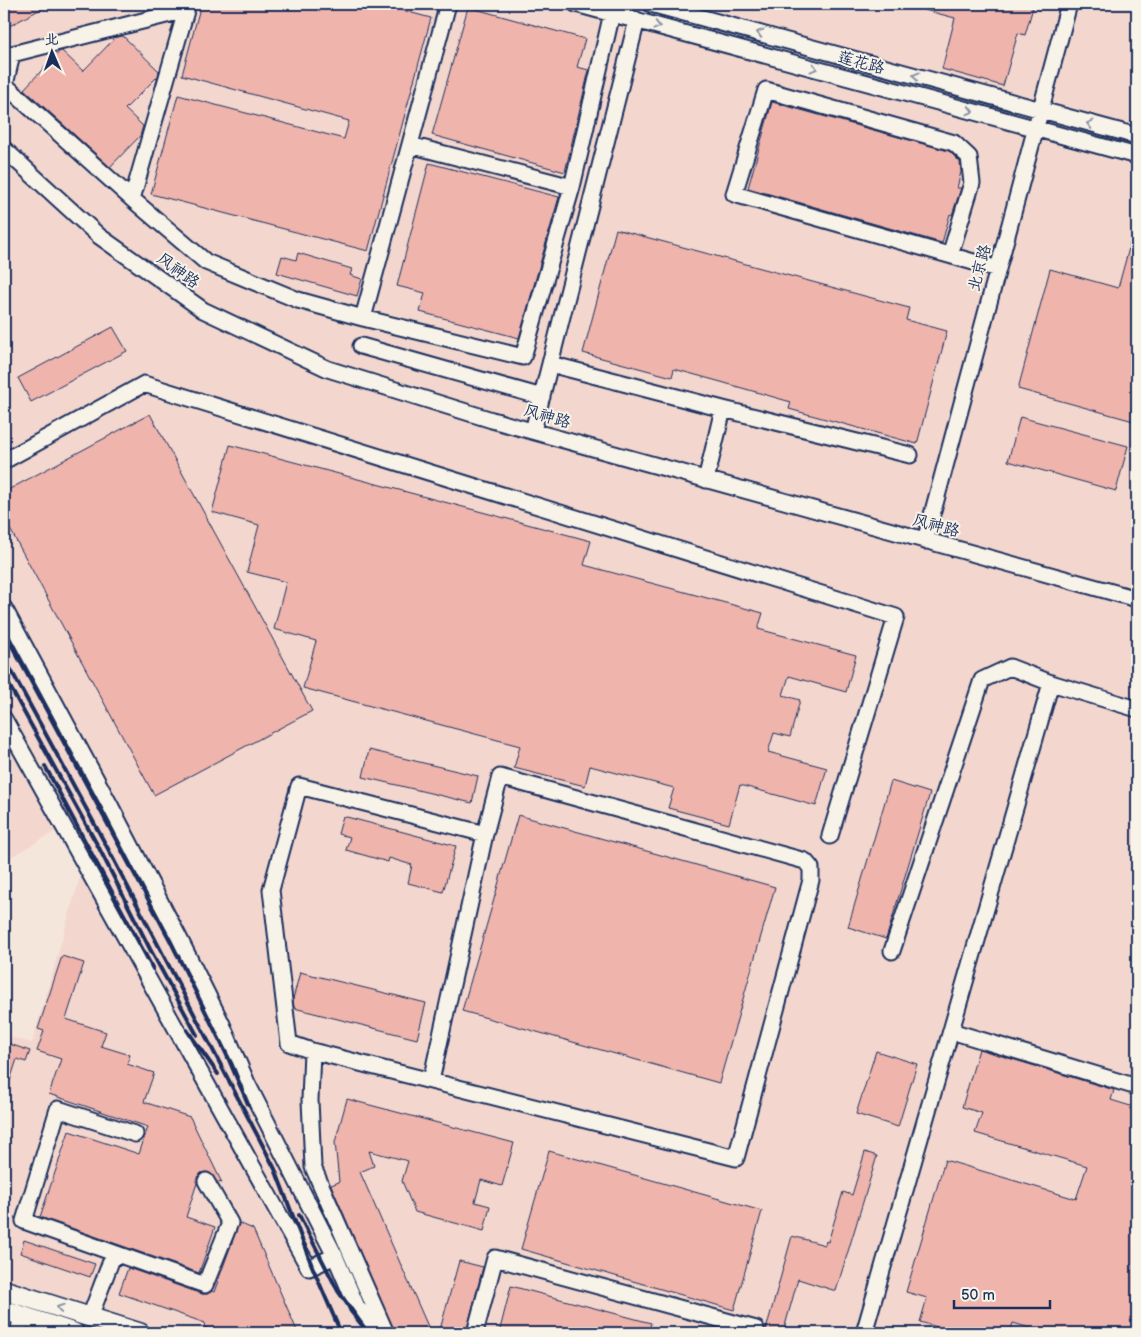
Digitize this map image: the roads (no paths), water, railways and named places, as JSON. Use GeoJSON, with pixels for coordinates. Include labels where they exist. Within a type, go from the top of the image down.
{"type":"FeatureCollection","features":[{"type":"Feature","properties":{"kind":"main road"},"geometry":{"type":"LineString","coordinates":[[4,1290],[140,1333]]}},
{"type":"Feature","properties":{"kind":"main road"},"geometry":{"type":"LineString","coordinates":[[4,1310],[20,1325],[74,1333]]}},
{"type":"Feature","properties":{"kind":"street"},"geometry":{"type":"LineString","coordinates":[[363,318],[448,4],[446,4]]}},
{"type":"Feature","properties":{"kind":"street","name":"莲花路"},"geometry":{"type":"LineString","coordinates":[[576,4],[1137,156]]}},
{"type":"Feature","properties":{"kind":"street","name":"莲花路"},"geometry":{"type":"LineString","coordinates":[[651,4],[1137,136]]}},
{"type":"Feature","properties":{"kind":"street","name":"北京路"},"geometry":{"type":"LineString","coordinates":[[925,541],[1069,4]]}},
{"type":"Feature","properties":{"kind":"street"},"geometry":{"type":"LineString","coordinates":[[187,7],[12,54],[6,85],[132,199],[206,262],[298,300],[523,357],[572,187],[612,14]]}},
{"type":"Feature","properties":{"kind":"street"},"geometry":{"type":"LineString","coordinates":[[132,199],[187,7]]}},
{"type":"Feature","properties":{"kind":"street"},"geometry":{"type":"LineString","coordinates":[[534,431],[637,20]]}},
{"type":"Feature","properties":{"kind":"street"},"geometry":{"type":"LineString","coordinates":[[950,255],[972,183],[969,157],[954,143],[766,90],[734,194],[998,269]]}},
{"type":"Feature","properties":{"kind":"street"},"geometry":{"type":"LineString","coordinates":[[410,145],[572,187]]}},
{"type":"Feature","properties":{"kind":"street","name":"风神路"},"geometry":{"type":"LineString","coordinates":[[4,149],[99,236],[203,310],[328,369],[706,480],[1137,599]]}},
{"type":"Feature","properties":{"kind":"street"},"geometry":{"type":"LineString","coordinates":[[361,346],[542,397]]}},
{"type":"Feature","properties":{"kind":"street"},"geometry":{"type":"LineString","coordinates":[[550,364],[910,455]]}},
{"type":"Feature","properties":{"kind":"street"},"geometry":{"type":"LineString","coordinates":[[4,461],[144,384],[896,617],[830,836]]}},
{"type":"Feature","properties":{"kind":"street"},"geometry":{"type":"LineString","coordinates":[[706,480],[723,409]]}},
{"type":"Feature","properties":{"kind":"street"},"geometry":{"type":"LineString","coordinates":[[4,608],[175,930],[221,1022],[247,1083],[335,1256],[357,1307],[378,1333]]}},
{"type":"Feature","properties":{"kind":"street"},"geometry":{"type":"LineString","coordinates":[[892,951],[982,680],[1010,667],[1051,683],[1137,709]]}},
{"type":"Feature","properties":{"kind":"street"},"geometry":{"type":"LineString","coordinates":[[864,1333],[1051,683]]}},
{"type":"Feature","properties":{"kind":"street"},"geometry":{"type":"LineString","coordinates":[[4,719],[309,1268],[335,1256]]}},
{"type":"Feature","properties":{"kind":"street"},"geometry":{"type":"LineString","coordinates":[[430,1081],[485,834],[500,777],[805,860],[812,868],[811,880],[736,1158],[430,1081],[312,1051],[289,1043],[271,890],[299,786],[485,834]]}},
{"type":"Feature","properties":{"kind":"street"},"geometry":{"type":"LineString","coordinates":[[951,1031],[1137,1088]]}},
{"type":"Feature","properties":{"kind":"street"},"geometry":{"type":"LineString","coordinates":[[312,1051],[310,1100],[313,1167],[386,1333]]}},
{"type":"Feature","properties":{"kind":"street"},"geometry":{"type":"LineString","coordinates":[[135,1134],[58,1109],[24,1221],[205,1285],[230,1223],[206,1181]]}},
{"type":"Feature","properties":{"kind":"street"},"geometry":{"type":"LineString","coordinates":[[90,1318],[114,1253]]}},
{"type":"Feature","properties":{"kind":"street"},"geometry":{"type":"LineString","coordinates":[[475,1333],[495,1258],[756,1329],[755,1333]]}},
{"type":"Feature","properties":{"kind":"railway"},"geometry":{"type":"LineString","coordinates":[[4,631],[170,940],[232,1065],[248,1104]]}},
{"type":"Feature","properties":{"kind":"railway"},"geometry":{"type":"LineString","coordinates":[[4,657],[107,847],[275,1169],[312,1266],[341,1333]]}},
{"type":"Feature","properties":{"kind":"railway"},"geometry":{"type":"LineString","coordinates":[[4,676],[99,848],[150,949],[197,1035]]}},
{"type":"Feature","properties":{"kind":"railway"},"geometry":{"type":"LineString","coordinates":[[45,766],[153,969]]}},
{"type":"Feature","properties":{"kind":"railway"},"geometry":{"type":"LineString","coordinates":[[187,1030],[218,1074]]}},
{"type":"Feature","properties":{"kind":"railway"},"geometry":{"type":"LineString","coordinates":[[299,1215],[338,1291],[368,1333]]}}]}
